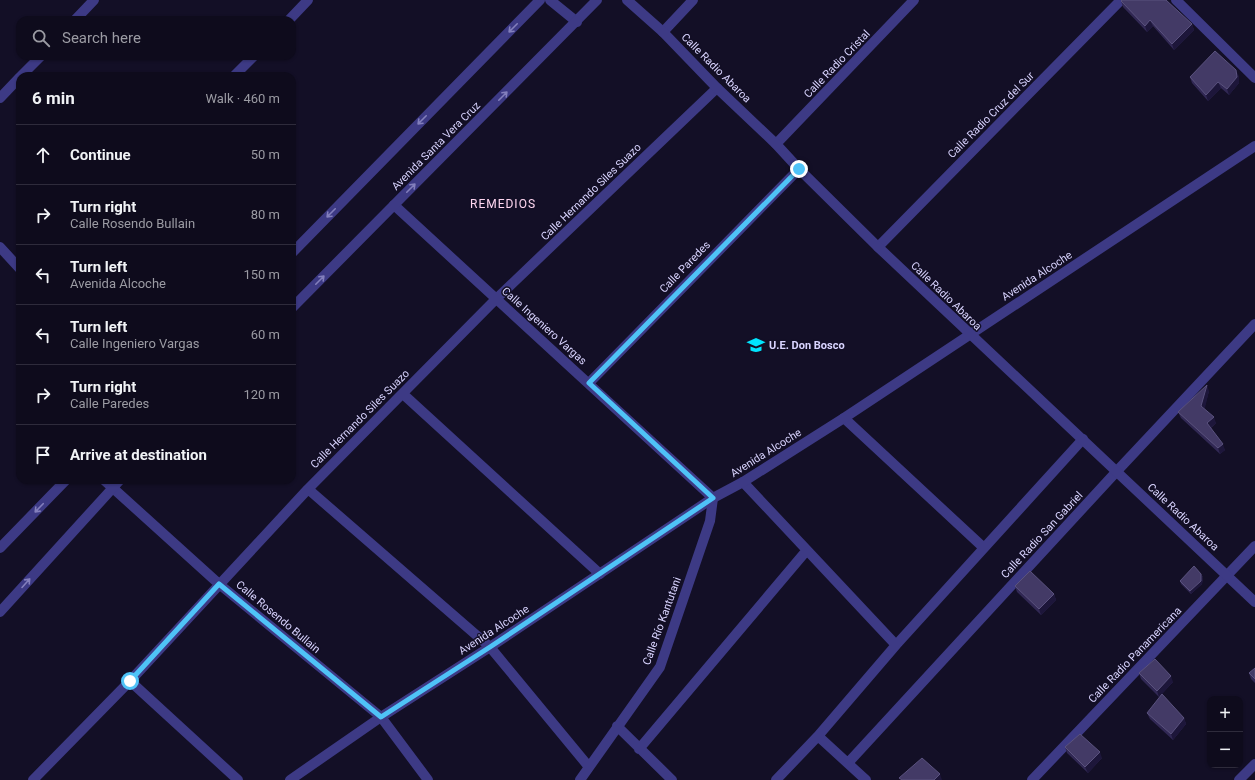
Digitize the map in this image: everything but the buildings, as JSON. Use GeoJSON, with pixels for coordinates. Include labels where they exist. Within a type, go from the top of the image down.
{"type":"FeatureCollection","features":[{"type":"Feature","properties":{"kind":"street"},"geometry":{"type":"LineString","coordinates":[[79,16],[94,0]]}},
{"type":"Feature","properties":{"kind":"street"},"geometry":{"type":"LineString","coordinates":[[293,16],[308,0]]}},
{"type":"Feature","properties":{"kind":"street"},"geometry":{"type":"LineString","coordinates":[[296,248],[540,0]]}},
{"type":"Feature","properties":{"kind":"street"},"geometry":{"type":"LineString","coordinates":[[550,0],[577,22]]}},
{"type":"Feature","properties":{"kind":"street","name":"Avenida Santa Vera Cruz"},"geometry":{"type":"LineString","coordinates":[[296,304],[577,22],[597,0]]}},
{"type":"Feature","properties":{"kind":"street","name":"Calle Radio Abaroa"},"geometry":{"type":"LineString","coordinates":[[627,0],[663,32],[717,88],[776,144],[799,169],[878,247],[1255,602]]}},
{"type":"Feature","properties":{"kind":"street"},"geometry":{"type":"LineString","coordinates":[[663,32],[693,0]]}},
{"type":"Feature","properties":{"kind":"street","name":"Calle Radio Cristal"},"geometry":{"type":"LineString","coordinates":[[776,144],[914,0]]}},
{"type":"Feature","properties":{"kind":"street","name":"Calle Radio Cruz del Sur"},"geometry":{"type":"LineString","coordinates":[[878,247],[1121,0]]}},
{"type":"Feature","properties":{"kind":"street"},"geometry":{"type":"LineString","coordinates":[[1176,0],[1255,77]]}},
{"type":"Feature","properties":{"kind":"street"},"geometry":{"type":"LineString","coordinates":[[26,72],[36,60]]}},
{"type":"Feature","properties":{"kind":"street"},"geometry":{"type":"LineString","coordinates":[[238,72],[250,60]]}},
{"type":"Feature","properties":{"kind":"street"},"geometry":{"type":"LineString","coordinates":[[0,98],[16,82]]}},
{"type":"Feature","properties":{"kind":"street","name":"Calle Hernando Siles Suazo"},"geometry":{"type":"LineString","coordinates":[[33,780],[130,681],[308,489],[496,300],[717,88]]}},
{"type":"Feature","properties":{"kind":"street","name":"Avenida Alcoche"},"geometry":{"type":"LineString","coordinates":[[290,780],[381,717],[490,647],[713,498],[743,482],[844,418],[1255,146]]}},
{"type":"Feature","properties":{"kind":"street","name":"Calle Paredes"},"geometry":{"type":"LineString","coordinates":[[589,383],[799,169]]}},
{"type":"Feature","properties":{"kind":"street","name":"Calle Ingeniero Vargas"},"geometry":{"type":"LineString","coordinates":[[394,205],[713,498]]}},
{"type":"Feature","properties":{"kind":"street"},"geometry":{"type":"LineString","coordinates":[[0,247],[16,265]]}},
{"type":"Feature","properties":{"kind":"street","name":"Calle Radio San Gabriel"},"geometry":{"type":"LineString","coordinates":[[848,763],[1117,471],[1255,324]]}},
{"type":"Feature","properties":{"kind":"street"},"geometry":{"type":"LineString","coordinates":[[403,394],[600,574]]}},
{"type":"Feature","properties":{"kind":"street"},"geometry":{"type":"LineString","coordinates":[[844,418],[984,548]]}},
{"type":"Feature","properties":{"kind":"street"},"geometry":{"type":"LineString","coordinates":[[776,780],[818,736],[896,645],[1083,439]]}},
{"type":"Feature","properties":{"kind":"street"},"geometry":{"type":"LineString","coordinates":[[743,482],[896,645]]}},
{"type":"Feature","properties":{"kind":"street"},"geometry":{"type":"LineString","coordinates":[[0,548],[62,484]]}},
{"type":"Feature","properties":{"kind":"street","name":"Calle Rosendo Bullain"},"geometry":{"type":"LineString","coordinates":[[108,484],[219,584],[381,717],[428,780]]}},
{"type":"Feature","properties":{"kind":"street"},"geometry":{"type":"LineString","coordinates":[[0,612],[116,484]]}},
{"type":"Feature","properties":{"kind":"street"},"geometry":{"type":"LineString","coordinates":[[308,489],[490,647],[589,766]]}},
{"type":"Feature","properties":{"kind":"street","name":"Calle Río Kantutani"},"geometry":{"type":"LineString","coordinates":[[580,780],[617,726],[660,668],[710,521],[713,498]]}},
{"type":"Feature","properties":{"kind":"street","name":"Calle Radio Panamericana"},"geometry":{"type":"LineString","coordinates":[[1032,780],[1255,546]]}},
{"type":"Feature","properties":{"kind":"street"},"geometry":{"type":"LineString","coordinates":[[639,749],[807,550]]}},
{"type":"Feature","properties":{"kind":"street"},"geometry":{"type":"LineString","coordinates":[[130,681],[238,780]]}},
{"type":"Feature","properties":{"kind":"street"},"geometry":{"type":"LineString","coordinates":[[617,726],[672,780]]}},
{"type":"Feature","properties":{"kind":"street"},"geometry":{"type":"LineString","coordinates":[[818,736],[866,780]]}},
{"type":"Feature","properties":{"kind":"street"},"geometry":{"type":"LineString","coordinates":[[1239,780],[1255,764]]}},
{"type":"Feature","properties":{"kind":"place","name":"U.E. Don Bosco"},"geometry":{"type":"Point","coordinates":[756,345]}},
{"type":"Feature","properties":{"kind":"district","name":"REMEDIOS"},"geometry":{"type":"Point","coordinates":[503,204]}},
{"type":"Feature","properties":{"kind":"route"},"geometry":{"type":"LineString","coordinates":[[130,681],[219,584],[381,717],[490,647],[713,498],[589,383],[799,169]]}}]}
